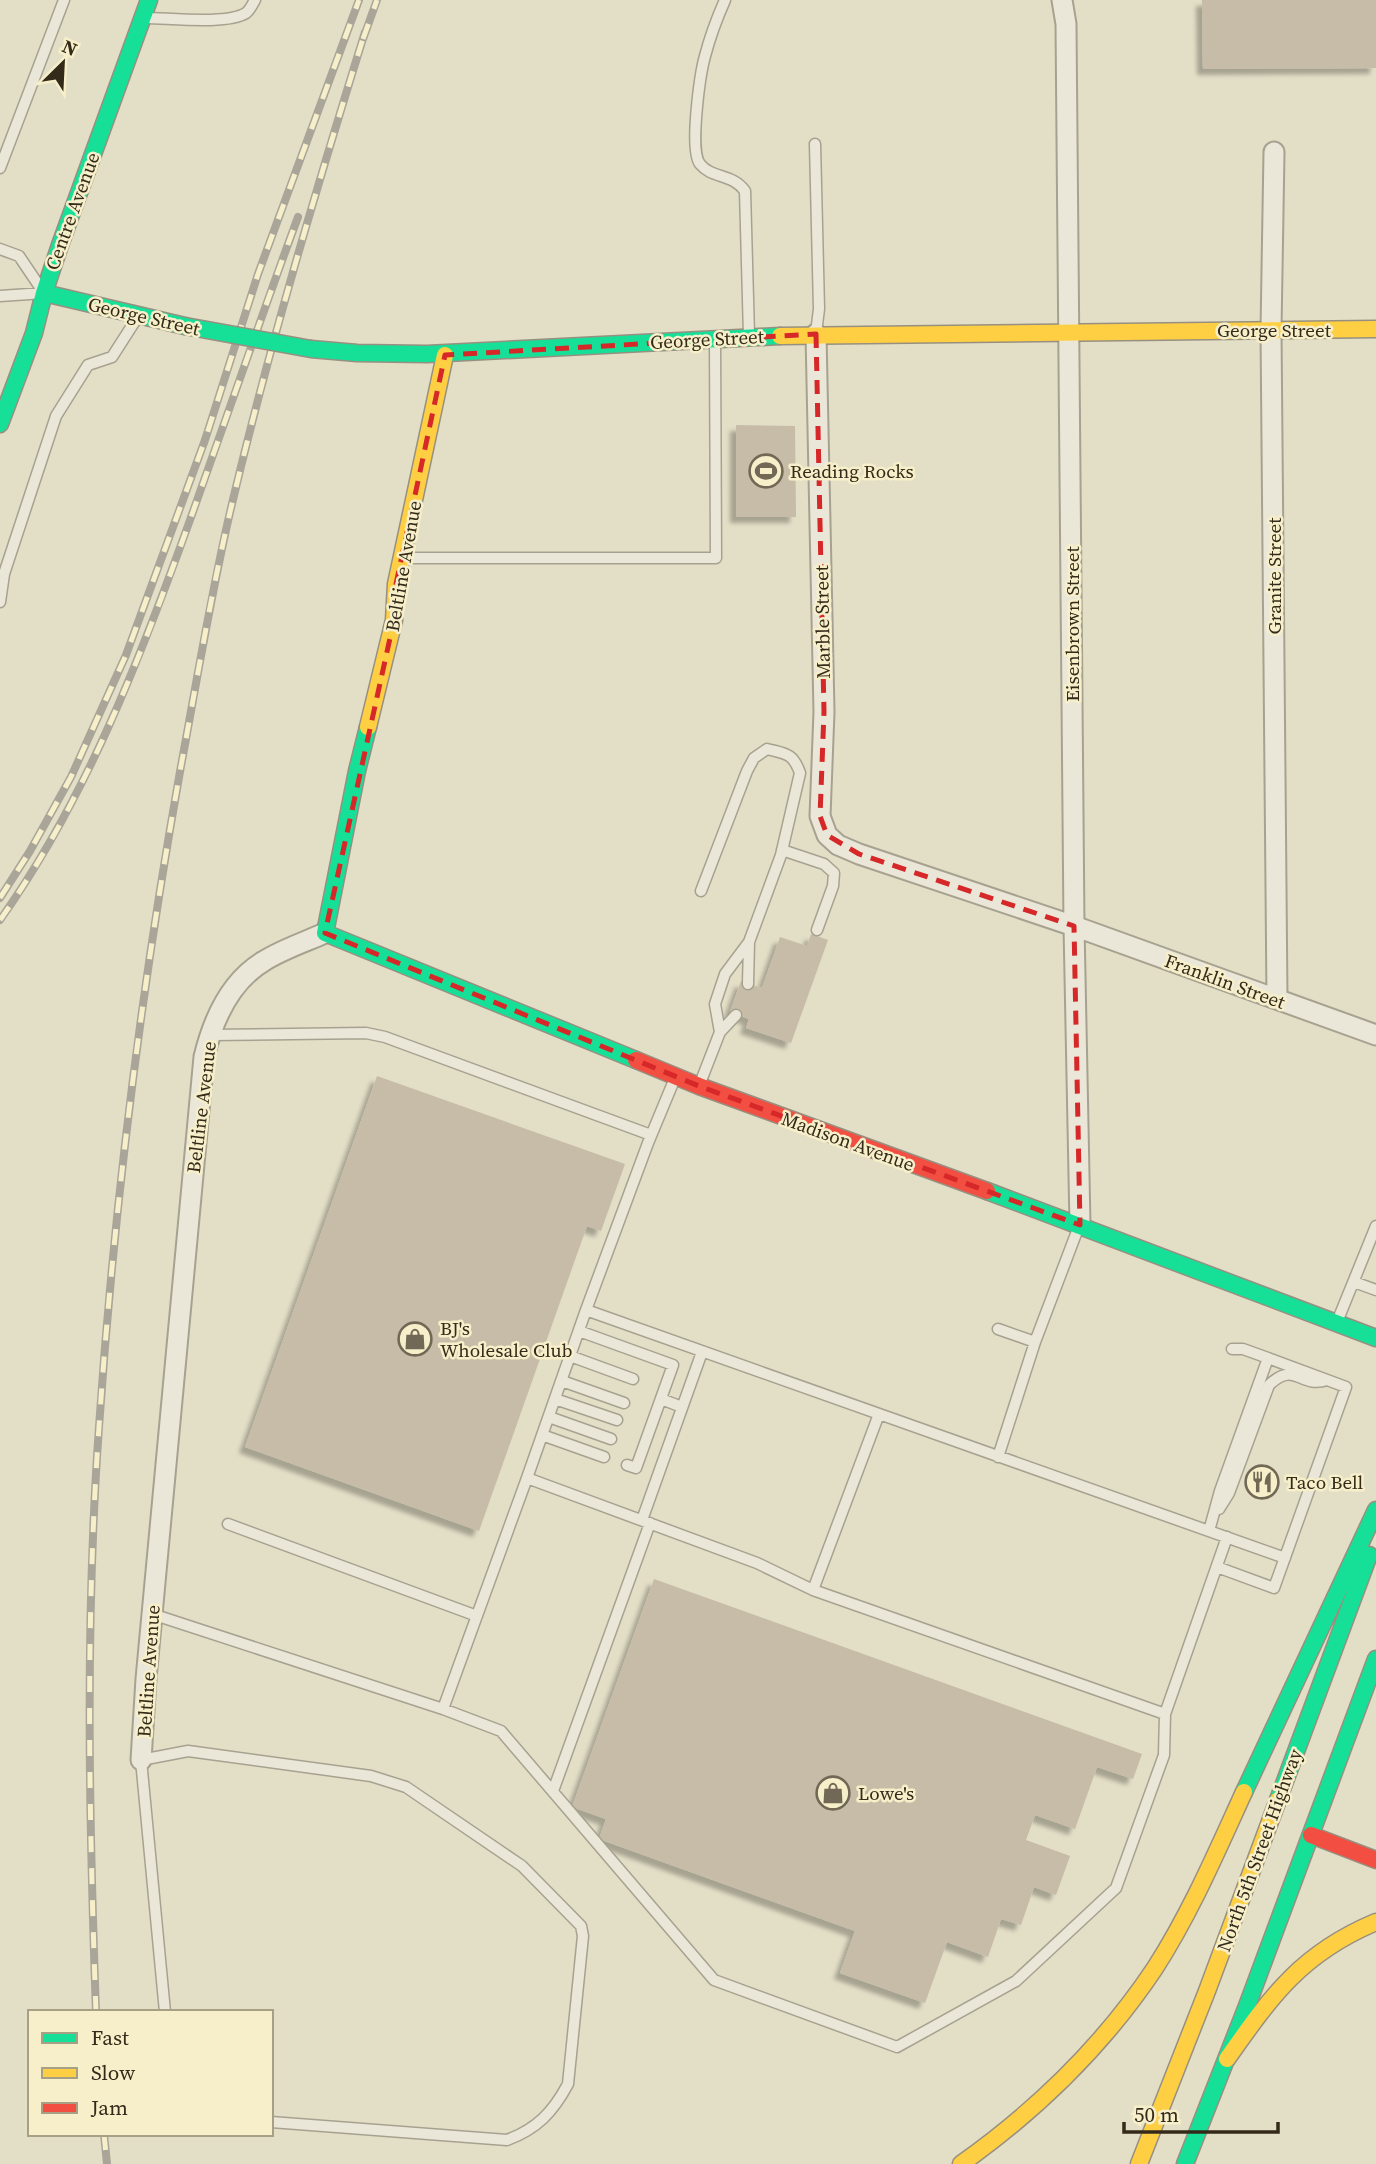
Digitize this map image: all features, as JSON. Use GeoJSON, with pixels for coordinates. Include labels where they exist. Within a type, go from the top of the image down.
{"type":"FeatureCollection","features":[{"type":"Feature","properties":{"kind":"main road","name":"Centre Avenue"},"geometry":{"type":"LineString","coordinates":[[0,424],[149,0]]}},
{"type":"Feature","properties":{"kind":"main road","name":"George Street"},"geometry":{"type":"LineString","coordinates":[[44,293],[185,326],[311,349],[374,354],[445,355],[496,349],[816,334],[1376,329]]}},
{"type":"Feature","properties":{"kind":"main road","name":"Beltline Avenue"},"geometry":{"type":"LineString","coordinates":[[325,933],[357,771],[394,620],[396,584],[445,355]]}},
{"type":"Feature","properties":{"kind":"main road","name":"Madison Avenue"},"geometry":{"type":"LineString","coordinates":[[325,933],[699,1086],[1080,1225],[1376,1338]]}},
{"type":"Feature","properties":{"kind":"main road"},"geometry":{"type":"LineString","coordinates":[[961,2164],[1009,2129],[1063,2081],[1115,2024],[1158,1963],[1200,1886],[1376,1510]]}},
{"type":"Feature","properties":{"kind":"main road","name":"North 5th Street Highway"},"geometry":{"type":"LineString","coordinates":[[1139,2164],[1207,1991],[1376,1535]]}},
{"type":"Feature","properties":{"kind":"main road"},"geometry":{"type":"LineString","coordinates":[[1185,2164],[1227,2059],[1299,1836],[1376,1659]]}},
{"type":"Feature","properties":{"kind":"main road"},"geometry":{"type":"LineString","coordinates":[[1264,1838],[1299,1836],[1376,1860]]}},
{"type":"Feature","properties":{"kind":"main road"},"geometry":{"type":"LineString","coordinates":[[1227,2059],[1266,2004],[1300,1966],[1339,1938],[1376,1922]]}},
{"type":"Feature","properties":{"kind":"street","name":"Eisenbrown Street"},"geometry":{"type":"LineString","coordinates":[[1062,0],[1066,23],[1074,926],[1080,1225]]}},
{"type":"Feature","properties":{"kind":"street","name":"Granite Street"},"geometry":{"type":"LineString","coordinates":[[1274,152],[1271,330],[1277,999]]}},
{"type":"Feature","properties":{"kind":"street","name":"Marble Street"},"geometry":{"type":"LineString","coordinates":[[816,334],[824,712],[820,816],[827,835],[838,845],[859,854],[1074,926]]}},
{"type":"Feature","properties":{"kind":"street","name":"Franklin Street"},"geometry":{"type":"LineString","coordinates":[[1074,926],[1376,1035]]}},
{"type":"Feature","properties":{"kind":"street","name":"Beltline Avenue"},"geometry":{"type":"LineString","coordinates":[[141,1760],[202,1070],[209,1035],[229,995],[255,968],[263,961],[325,933]]}},
{"type":"Feature","properties":{"kind":"lane"},"geometry":{"type":"LineString","coordinates":[[0,168],[64,0]]}},
{"type":"Feature","properties":{"kind":"lane"},"geometry":{"type":"LineString","coordinates":[[142,18],[238,17],[249,12],[255,0]]}},
{"type":"Feature","properties":{"kind":"lane"},"geometry":{"type":"LineString","coordinates":[[725,0],[704,58],[696,121],[696,158],[709,171],[731,178],[745,191],[750,337]]}},
{"type":"Feature","properties":{"kind":"lane","name":"Marble Street"},"geometry":{"type":"LineString","coordinates":[[816,144],[819,309],[816,334]]}},
{"type":"Feature","properties":{"kind":"lane"},"geometry":{"type":"LineString","coordinates":[[0,248],[19,256],[44,293]]}},
{"type":"Feature","properties":{"kind":"lane"},"geometry":{"type":"LineString","coordinates":[[0,296],[44,293]]}},
{"type":"Feature","properties":{"kind":"lane"},"geometry":{"type":"LineString","coordinates":[[0,602],[4,575],[55,416],[88,365],[112,357],[139,315]]}},
{"type":"Feature","properties":{"kind":"lane"},"geometry":{"type":"LineString","coordinates":[[402,558],[716,558],[715,339]]}},
{"type":"Feature","properties":{"kind":"lane"},"geometry":{"type":"LineString","coordinates":[[701,891],[754,758],[767,749],[790,755],[800,773],[782,850],[749,942],[725,974],[715,1004],[720,1032]]}},
{"type":"Feature","properties":{"kind":"lane"},"geometry":{"type":"LineString","coordinates":[[782,850],[824,864],[834,873],[833,886],[817,930]]}},
{"type":"Feature","properties":{"kind":"lane"},"geometry":{"type":"LineString","coordinates":[[748,984],[749,942]]}},
{"type":"Feature","properties":{"kind":"lane"},"geometry":{"type":"LineString","coordinates":[[699,1086],[720,1032],[736,1014]]}},
{"type":"Feature","properties":{"kind":"lane"},"geometry":{"type":"LineString","coordinates":[[209,1035],[366,1034],[385,1037],[651,1135]]}},
{"type":"Feature","properties":{"kind":"lane"},"geometry":{"type":"LineString","coordinates":[[443,1709],[586,1310],[651,1135],[676,1077]]}},
{"type":"Feature","properties":{"kind":"lane"},"geometry":{"type":"LineString","coordinates":[[999,1457],[1035,1342],[1080,1225]]}},
{"type":"Feature","properties":{"kind":"lane"},"geometry":{"type":"LineString","coordinates":[[1336,1323],[1376,1226]]}},
{"type":"Feature","properties":{"kind":"lane"},"geometry":{"type":"LineString","coordinates":[[1354,1282],[1376,1290]]}},
{"type":"Feature","properties":{"kind":"lane"},"geometry":{"type":"LineString","coordinates":[[586,1310],[1285,1558]]}},
{"type":"Feature","properties":{"kind":"lane"},"geometry":{"type":"LineString","coordinates":[[998,1329],[1035,1342]]}},
{"type":"Feature","properties":{"kind":"lane"},"geometry":{"type":"LineString","coordinates":[[579,1331],[673,1365],[638,1449],[636,1468],[627,1465]]}},
{"type":"Feature","properties":{"kind":"lane"},"geometry":{"type":"LineString","coordinates":[[1217,1567],[1274,1588],[1346,1387],[1243,1349],[1232,1349]]}},
{"type":"Feature","properties":{"kind":"lane"},"geometry":{"type":"LineString","coordinates":[[552,1791],[702,1352]]}},
{"type":"Feature","properties":{"kind":"lane"},"geometry":{"type":"LineString","coordinates":[[570,1356],[633,1379]]}},
{"type":"Feature","properties":{"kind":"lane"},"geometry":{"type":"LineString","coordinates":[[1209,1531],[1220,1492],[1268,1358]]}},
{"type":"Feature","properties":{"kind":"lane"},"geometry":{"type":"LineString","coordinates":[[1215,1515],[1229,1493],[1269,1385],[1278,1376],[1289,1374],[1317,1384],[1328,1380]]}},
{"type":"Feature","properties":{"kind":"lane"},"geometry":{"type":"LineString","coordinates":[[562,1381],[624,1403]]}},
{"type":"Feature","properties":{"kind":"lane"},"geometry":{"type":"LineString","coordinates":[[660,1392],[682,1407]]}},
{"type":"Feature","properties":{"kind":"lane"},"geometry":{"type":"LineString","coordinates":[[555,1399],[617,1420]]}},
{"type":"Feature","properties":{"kind":"lane"},"geometry":{"type":"LineString","coordinates":[[813,1590],[878,1414]]}},
{"type":"Feature","properties":{"kind":"lane"},"geometry":{"type":"LineString","coordinates":[[548,1417],[611,1439]]}},
{"type":"Feature","properties":{"kind":"lane"},"geometry":{"type":"LineString","coordinates":[[542,1434],[604,1457]]}},
{"type":"Feature","properties":{"kind":"lane"},"geometry":{"type":"LineString","coordinates":[[527,1478],[757,1563],[813,1590],[1165,1714]]}},
{"type":"Feature","properties":{"kind":"lane"},"geometry":{"type":"LineString","coordinates":[[228,1524],[477,1616]]}},
{"type":"Feature","properties":{"kind":"lane"},"geometry":{"type":"LineString","coordinates":[[152,1614],[443,1709],[501,1731],[714,1980],[897,2047],[1016,1981],[1116,1888],[1164,1755],[1165,1714],[1227,1538]]}},
{"type":"Feature","properties":{"kind":"lane"},"geometry":{"type":"LineString","coordinates":[[165,2010],[141,1760],[188,1751],[372,1776],[406,1787],[522,1866],[581,1926],[583,1936],[568,2084],[557,2104],[541,2122],[524,2133],[507,2140],[273,2122]]}},
{"type":"Feature","properties":{"kind":"highlighted area"},"geometry":{"type":"Polygon","coordinates":[[[816,334],[824,712],[820,816],[827,835],[859,854],[1074,926],[1080,1225],[699,1086],[325,933],[394,620],[396,584],[445,355],[816,334]]]}},
{"type":"Feature","properties":{"kind":"building"},"geometry":{"type":"Polygon","coordinates":[[[1202,0],[1376,0],[1376,68],[1203,69],[1202,0]]]}},
{"type":"Feature","properties":{"kind":"building","name":"Reading Rocks"},"geometry":{"type":"Polygon","coordinates":[[[736,425],[795,426],[796,517],[736,517],[736,425]]]}},
{"type":"Feature","properties":{"kind":"building"},"geometry":{"type":"Polygon","coordinates":[[[811,934],[828,940],[791,1043],[746,1028],[749,1019],[730,1012],[741,981],[762,988],[780,937],[807,946],[811,934]]]}},
{"type":"Feature","properties":{"kind":"building","name":"BJ's Wholesale Club"},"geometry":{"type":"Polygon","coordinates":[[[377,1076],[625,1164],[601,1231],[587,1226],[479,1531],[245,1447],[377,1076]]]}},
{"type":"Feature","properties":{"kind":"building","name":"Lowe's"},"geometry":{"type":"Polygon","coordinates":[[[654,1579],[1142,1754],[1133,1779],[1097,1767],[1075,1829],[1035,1815],[1026,1840],[1070,1856],[1056,1895],[1034,1887],[1021,1925],[1001,1919],[988,1957],[947,1942],[925,2003],[840,1973],[855,1931],[599,1839],[606,1819],[572,1807],[654,1579]]]}},
{"type":"Feature","properties":{"kind":"railway"},"geometry":{"type":"LineString","coordinates":[[0,898],[71,777],[126,655],[205,440],[258,274],[359,0]]}},
{"type":"Feature","properties":{"kind":"railway"},"geometry":{"type":"LineString","coordinates":[[363,39],[377,0]]}},
{"type":"Feature","properties":{"kind":"railway"},"geometry":{"type":"LineString","coordinates":[[96,2010],[90,1719],[95,1500],[105,1344],[121,1178],[142,1012],[181,766],[231,508],[294,269],[365,32]]}},
{"type":"Feature","properties":{"kind":"railway"},"geometry":{"type":"LineString","coordinates":[[0,920],[59,826],[85,777],[131,676],[298,217]]}},
{"type":"Feature","properties":{"kind":"railway"},"geometry":{"type":"LineString","coordinates":[[104,2136],[107,2164]]}},
{"type":"Feature","properties":{"kind":"traffic: fast"},"geometry":{"type":"LineString","coordinates":[[0,424],[34,333],[60,245],[149,0]]}},
{"type":"Feature","properties":{"kind":"traffic: fast"},"geometry":{"type":"LineString","coordinates":[[44,293],[185,326]]}},
{"type":"Feature","properties":{"kind":"traffic: fast"},"geometry":{"type":"LineString","coordinates":[[185,326],[311,349]]}},
{"type":"Feature","properties":{"kind":"traffic: fast"},"geometry":{"type":"LineString","coordinates":[[311,349],[427,354],[780,336]]}},
{"type":"Feature","properties":{"kind":"traffic: fast"},"geometry":{"type":"LineString","coordinates":[[368,727],[325,933],[636,1060]]}},
{"type":"Feature","properties":{"kind":"traffic: fast"},"geometry":{"type":"LineString","coordinates":[[987,1191],[1376,1338]]}},
{"type":"Feature","properties":{"kind":"traffic: fast"},"geometry":{"type":"LineString","coordinates":[[1244,1792],[1376,1510]]}},
{"type":"Feature","properties":{"kind":"traffic: fast"},"geometry":{"type":"LineString","coordinates":[[1278,1800],[1369,1555]]}},
{"type":"Feature","properties":{"kind":"traffic: fast"},"geometry":{"type":"LineString","coordinates":[[1185,2164],[1376,1659]]}},
{"type":"Feature","properties":{"kind":"traffic: slow"},"geometry":{"type":"LineString","coordinates":[[780,336],[1376,329]]}},
{"type":"Feature","properties":{"kind":"traffic: slow"},"geometry":{"type":"LineString","coordinates":[[368,727],[394,620],[396,584],[445,355]]}},
{"type":"Feature","properties":{"kind":"traffic: slow"},"geometry":{"type":"LineString","coordinates":[[961,2164],[1042,2099],[1091,2050],[1135,1997],[1180,1925],[1244,1792]]}},
{"type":"Feature","properties":{"kind":"traffic: slow"},"geometry":{"type":"LineString","coordinates":[[1139,2164],[1278,1800]]}},
{"type":"Feature","properties":{"kind":"traffic: slow"},"geometry":{"type":"LineString","coordinates":[[1227,2059],[1274,1996],[1308,1962],[1350,1934],[1376,1922]]}},
{"type":"Feature","properties":{"kind":"traffic: jam"},"geometry":{"type":"LineString","coordinates":[[636,1060],[699,1086],[987,1191]]}},
{"type":"Feature","properties":{"kind":"traffic: jam"},"geometry":{"type":"LineString","coordinates":[[1311,1835],[1376,1860]]}},
{"type":"Feature","properties":{"kind":"place","name":"Reading Rocks"},"geometry":{"type":"Point","coordinates":[766,471]}},
{"type":"Feature","properties":{"kind":"place","name":"BJ's Wholesale Club"},"geometry":{"type":"Point","coordinates":[415,1339]}},
{"type":"Feature","properties":{"kind":"place","name":"Taco Bell"},"geometry":{"type":"Point","coordinates":[1262,1482]}},
{"type":"Feature","properties":{"kind":"place","name":"Lowe's"},"geometry":{"type":"Point","coordinates":[833,1793]}}]}
